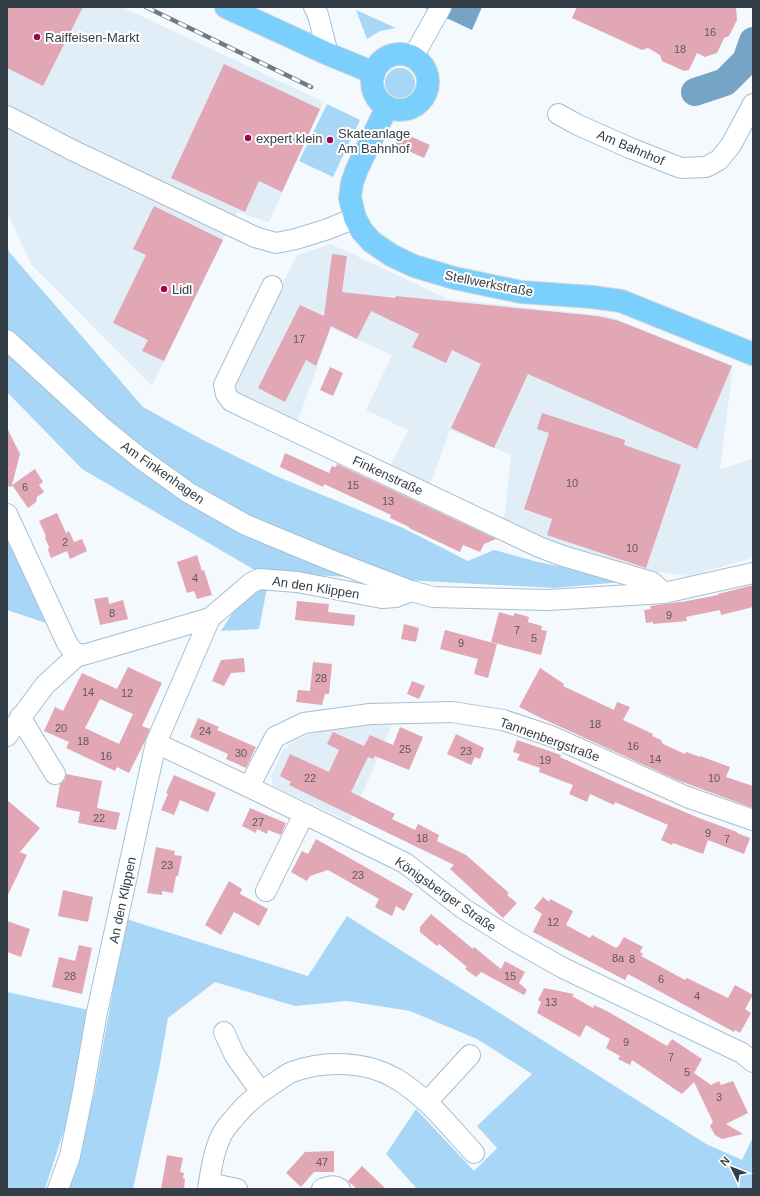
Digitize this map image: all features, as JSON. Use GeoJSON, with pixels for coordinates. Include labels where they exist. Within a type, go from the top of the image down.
{"type":"FeatureCollection","features":[{"type":"Feature","properties":{"kind":"main road"},"geometry":{"type":"LineString","coordinates":[[226,7],[328,54],[374,73]]}},
{"type":"Feature","properties":{"kind":"main road"},"geometry":{"type":"LineString","coordinates":[[404,54],[413,57],[420,62],[428,78],[428,87],[425,95],[420,102],[413,107],[404,110],[396,110],[387,107],[376,96],[373,89],[372,81],[374,73],[386,58],[404,54]]}},
{"type":"Feature","properties":{"kind":"main road","name":"Stellwerkstraße"},"geometry":{"type":"LineString","coordinates":[[387,107],[357,170],[352,183],[350,198],[355,218],[362,231],[372,242],[391,255],[414,266],[454,278],[521,292],[592,297],[621,301],[753,354]]}},
{"type":"Feature","properties":{"kind":"street"},"geometry":{"type":"LineString","coordinates":[[314,7],[318,15],[328,54]]}},
{"type":"Feature","properties":{"kind":"street"},"geometry":{"type":"LineString","coordinates":[[413,57],[437,16]]}},
{"type":"Feature","properties":{"kind":"street","name":"Am Bahnhof"},"geometry":{"type":"LineString","coordinates":[[558,114],[578,125],[681,168],[706,167],[719,160],[731,145],[753,104]]}},
{"type":"Feature","properties":{"kind":"street"},"geometry":{"type":"LineString","coordinates":[[7,116],[72,150],[255,237],[276,243],[296,239],[328,229],[355,218]]}},
{"type":"Feature","properties":{"kind":"street","name":"Finkenstraße"},"geometry":{"type":"LineString","coordinates":[[272,286],[224,385],[226,394],[231,400],[538,547],[563,556],[652,582],[664,593]]}},
{"type":"Feature","properties":{"kind":"street","name":"Am Finkenhagen"},"geometry":{"type":"LineString","coordinates":[[7,340],[103,428],[140,458],[189,493],[246,525],[411,592]]}},
{"type":"Feature","properties":{"kind":"street"},"geometry":{"type":"LineString","coordinates":[[7,514],[67,644],[74,652],[79,654],[45,685],[7,736]]}},
{"type":"Feature","properties":{"kind":"street"},"geometry":{"type":"LineString","coordinates":[[411,592],[433,597],[549,600],[664,593],[753,573]]}},
{"type":"Feature","properties":{"kind":"street","name":"An den Klippen"},"geometry":{"type":"LineString","coordinates":[[79,654],[83,655],[210,618],[251,583],[259,579],[298,582],[382,598],[396,597],[411,592]]}},
{"type":"Feature","properties":{"kind":"street","name":"An den Klippen"},"geometry":{"type":"LineString","coordinates":[[58,1189],[70,1156],[97,1012],[156,743],[210,618]]}},
{"type":"Feature","properties":{"kind":"street","name":"Tannenbergstraße"},"geometry":{"type":"LineString","coordinates":[[249,787],[275,738],[304,723],[370,714],[452,712],[504,720],[551,736],[687,797],[753,820]]}},
{"type":"Feature","properties":{"kind":"street"},"geometry":{"type":"LineString","coordinates":[[20,717],[55,774]]}},
{"type":"Feature","properties":{"kind":"street","name":"Königsberger Straße"},"geometry":{"type":"LineString","coordinates":[[156,743],[405,862],[464,909],[563,968],[742,1053],[753,1062]]}},
{"type":"Feature","properties":{"kind":"street"},"geometry":{"type":"LineString","coordinates":[[266,891],[304,814]]}},
{"type":"Feature","properties":{"kind":"street"},"geometry":{"type":"LineString","coordinates":[[224,1032],[235,1056],[261,1092]]}},
{"type":"Feature","properties":{"kind":"street"},"geometry":{"type":"LineString","coordinates":[[428,1102],[470,1055]]}},
{"type":"Feature","properties":{"kind":"street"},"geometry":{"type":"LineString","coordinates":[[237,1189],[209,1186],[214,1153],[221,1135],[245,1105],[261,1092],[291,1072],[321,1065],[352,1064],[375,1070],[394,1078],[428,1102],[474,1153]]}},
{"type":"Feature","properties":{"kind":"street"},"geometry":{"type":"LineString","coordinates":[[322,1189],[327,1186],[334,1186],[340,1189]]}},
{"type":"Feature","properties":{"kind":"shaded area"},"geometry":{"type":"Polygon","coordinates":[[[7,7],[122,7],[324,102],[269,222],[237,212],[152,386],[31,264],[7,212],[7,7]]]}},
{"type":"Feature","properties":{"kind":"shaded area"},"geometry":{"type":"Polygon","coordinates":[[[423,7],[482,7],[472,30],[423,7]]]}},
{"type":"Feature","properties":{"kind":"shaded area"},"geometry":{"type":"Polygon","coordinates":[[[356,10],[396,28],[380,31],[367,39],[356,10]]]}},
{"type":"Feature","properties":{"kind":"shaded area"},"geometry":{"type":"Polygon","coordinates":[[[400,68],[411,72],[415,83],[411,94],[400,98],[389,94],[385,83],[389,72],[400,68]]]}},
{"type":"Feature","properties":{"kind":"shaded area","name":"Skateanlage Am Bahnhof"},"geometry":{"type":"Polygon","coordinates":[[[327,104],[360,120],[333,177],[299,161],[327,104]]]}},
{"type":"Feature","properties":{"kind":"shaded area"},"geometry":{"type":"Polygon","coordinates":[[[331,244],[448,299],[608,316],[733,366],[720,469],[753,459],[753,558],[688,576],[644,570],[547,540],[504,519],[511,455],[450,430],[430,485],[390,466],[408,430],[366,410],[392,355],[331,328],[297,423],[228,391],[297,255],[331,244]]]}},
{"type":"Feature","properties":{"kind":"shaded area"},"geometry":{"type":"Polygon","coordinates":[[[7,247],[10,253],[143,407],[201,439],[276,476],[403,528],[468,561],[494,550],[538,562],[634,581],[554,588],[275,573],[266,593],[259,629],[221,631],[258,572],[82,469],[7,392],[7,247]]]}},
{"type":"Feature","properties":{"kind":"shaded area"},"geometry":{"type":"Polygon","coordinates":[[[7,536],[46,623],[7,610],[7,536]]]}},
{"type":"Feature","properties":{"kind":"shaded area"},"geometry":{"type":"Polygon","coordinates":[[[393,722],[350,822],[273,786],[271,776],[283,750],[295,740],[342,726],[393,722]]]}},
{"type":"Feature","properties":{"kind":"shaded area"},"geometry":{"type":"Polygon","coordinates":[[[347,916],[706,1144],[742,1160],[753,1137],[753,1189],[417,1189],[386,1154],[416,1109],[474,1171],[497,1148],[477,1126],[532,1074],[477,1039],[410,1011],[347,1001],[295,1006],[215,982],[168,1018],[159,1069],[133,1189],[62,1189],[94,1095],[126,919],[308,976],[347,916]]]}},
{"type":"Feature","properties":{"kind":"shaded area"},"geometry":{"type":"Polygon","coordinates":[[[7,992],[89,1010],[75,1096],[45,1189],[7,1189],[7,992]]]}},
{"type":"Feature","properties":{"kind":"building","name":"Raiffeisen-Markt"},"geometry":{"type":"Polygon","coordinates":[[[7,7],[83,7],[43,86],[7,68],[7,7]]]}},
{"type":"Feature","properties":{"kind":"building"},"geometry":{"type":"Polygon","coordinates":[[[577,7],[736,7],[737,20],[729,36],[724,38],[717,53],[705,57],[697,53],[689,70],[684,71],[662,61],[660,55],[648,48],[642,50],[572,18],[577,7]]]}},
{"type":"Feature","properties":{"kind":"building","name":"expert klein"},"geometry":{"type":"Polygon","coordinates":[[[224,64],[320,109],[282,192],[259,181],[245,212],[171,178],[224,64]]]}},
{"type":"Feature","properties":{"kind":"building"},"geometry":{"type":"Polygon","coordinates":[[[401,132],[430,145],[424,158],[395,145],[401,132]]]}},
{"type":"Feature","properties":{"kind":"building","name":"Lidl"},"geometry":{"type":"Polygon","coordinates":[[[154,206],[223,240],[164,361],[142,351],[148,340],[113,323],[146,255],[133,249],[154,206]]]}},
{"type":"Feature","properties":{"kind":"building"},"geometry":{"type":"Polygon","coordinates":[[[332,254],[347,256],[342,292],[597,316],[619,321],[732,366],[697,449],[528,374],[494,448],[451,428],[481,364],[452,350],[446,363],[412,347],[419,334],[371,311],[357,339],[331,326],[316,366],[306,360],[285,402],[258,388],[300,305],[324,316],[332,254]]]}},
{"type":"Feature","properties":{"kind":"building"},"geometry":{"type":"Polygon","coordinates":[[[330,367],[343,373],[333,396],[320,390],[330,367]]]}},
{"type":"Feature","properties":{"kind":"building"},"geometry":{"type":"Polygon","coordinates":[[[542,413],[625,440],[624,445],[681,465],[646,568],[547,535],[552,519],[524,509],[549,433],[537,429],[542,413]]]}},
{"type":"Feature","properties":{"kind":"building"},"geometry":{"type":"Polygon","coordinates":[[[7,428],[20,454],[12,487],[7,486],[7,428]]]}},
{"type":"Feature","properties":{"kind":"building"},"geometry":{"type":"Polygon","coordinates":[[[285,453],[329,473],[332,466],[336,467],[337,464],[496,539],[484,544],[480,552],[463,545],[460,552],[390,518],[391,515],[324,484],[323,487],[280,467],[285,453]]]}},
{"type":"Feature","properties":{"kind":"building"},"geometry":{"type":"Polygon","coordinates":[[[35,469],[43,482],[39,485],[44,492],[37,497],[36,502],[28,508],[12,485],[35,469]]]}},
{"type":"Feature","properties":{"kind":"building"},"geometry":{"type":"Polygon","coordinates":[[[57,513],[66,533],[69,531],[74,542],[82,539],[87,551],[70,559],[67,551],[51,558],[48,550],[49,547],[45,538],[46,536],[39,521],[57,513]]]}},
{"type":"Feature","properties":{"kind":"building"},"geometry":{"type":"Polygon","coordinates":[[[197,555],[202,571],[204,570],[212,595],[197,599],[194,591],[187,593],[177,562],[197,555]]]}},
{"type":"Feature","properties":{"kind":"building"},"geometry":{"type":"Polygon","coordinates":[[[753,585],[753,607],[721,615],[720,610],[686,617],[687,621],[653,624],[653,622],[646,623],[644,610],[651,609],[650,606],[718,595],[753,585]]]}},
{"type":"Feature","properties":{"kind":"building"},"geometry":{"type":"Polygon","coordinates":[[[108,597],[109,604],[123,600],[128,619],[100,625],[94,599],[108,597]]]}},
{"type":"Feature","properties":{"kind":"building"},"geometry":{"type":"Polygon","coordinates":[[[297,601],[329,604],[328,612],[355,615],[354,626],[295,620],[297,601]]]}},
{"type":"Feature","properties":{"kind":"building"},"geometry":{"type":"Polygon","coordinates":[[[499,612],[513,616],[515,613],[529,617],[528,622],[542,626],[541,630],[547,631],[541,655],[491,642],[499,612]]]}},
{"type":"Feature","properties":{"kind":"building"},"geometry":{"type":"Polygon","coordinates":[[[404,624],[419,628],[416,642],[401,639],[404,624]]]}},
{"type":"Feature","properties":{"kind":"building"},"geometry":{"type":"Polygon","coordinates":[[[445,630],[497,644],[488,678],[474,674],[478,659],[440,649],[445,630]]]}},
{"type":"Feature","properties":{"kind":"building"},"geometry":{"type":"Polygon","coordinates":[[[244,658],[245,672],[231,673],[224,686],[212,681],[221,660],[244,658]]]}},
{"type":"Feature","properties":{"kind":"building"},"geometry":{"type":"Polygon","coordinates":[[[313,662],[332,664],[329,694],[325,694],[322,705],[296,702],[298,690],[310,691],[313,662]]]}},
{"type":"Feature","properties":{"kind":"building"},"geometry":{"type":"Polygon","coordinates":[[[128,667],[162,683],[142,726],[150,729],[129,773],[117,767],[115,771],[66,748],[69,742],[44,731],[55,707],[63,711],[82,673],[117,689],[128,667]],[[100,699],[85,728],[119,744],[133,714],[100,699]]]}},
{"type":"Feature","properties":{"kind":"building"},"geometry":{"type":"Polygon","coordinates":[[[540,668],[564,684],[563,686],[614,710],[617,702],[630,707],[623,720],[653,734],[652,736],[661,740],[663,744],[685,754],[686,752],[700,756],[730,767],[726,777],[753,786],[753,808],[677,780],[519,707],[540,668]]]}},
{"type":"Feature","properties":{"kind":"building"},"geometry":{"type":"Polygon","coordinates":[[[412,681],[425,686],[419,699],[407,694],[412,681]]]}},
{"type":"Feature","properties":{"kind":"building"},"geometry":{"type":"Polygon","coordinates":[[[198,718],[219,727],[217,730],[256,747],[246,768],[226,759],[228,754],[190,737],[198,718]]]}},
{"type":"Feature","properties":{"kind":"building"},"geometry":{"type":"Polygon","coordinates":[[[400,727],[423,737],[409,770],[375,756],[373,759],[368,757],[351,792],[395,814],[392,819],[415,830],[418,824],[439,835],[437,841],[466,855],[509,893],[507,895],[517,903],[503,918],[450,869],[454,865],[289,785],[291,782],[280,776],[290,754],[329,772],[339,750],[327,744],[333,732],[364,746],[370,735],[393,745],[400,727]]]}},
{"type":"Feature","properties":{"kind":"building"},"geometry":{"type":"Polygon","coordinates":[[[456,734],[484,748],[480,759],[475,757],[471,765],[447,754],[456,734]]]}},
{"type":"Feature","properties":{"kind":"building"},"geometry":{"type":"Polygon","coordinates":[[[517,740],[561,755],[560,757],[623,786],[750,838],[744,854],[708,840],[703,854],[673,843],[672,845],[661,840],[668,825],[615,802],[614,805],[590,794],[587,802],[569,794],[573,785],[539,772],[540,768],[517,760],[520,754],[513,752],[517,740]]]}},
{"type":"Feature","properties":{"kind":"building"},"geometry":{"type":"Polygon","coordinates":[[[66,774],[102,781],[97,808],[120,813],[116,830],[78,823],[80,812],[56,807],[60,784],[65,780],[66,774]]]}},
{"type":"Feature","properties":{"kind":"building"},"geometry":{"type":"Polygon","coordinates":[[[174,775],[216,793],[208,812],[180,800],[174,815],[161,810],[168,794],[166,793],[174,775]]]}},
{"type":"Feature","properties":{"kind":"building"},"geometry":{"type":"Polygon","coordinates":[[[7,800],[40,828],[20,852],[27,855],[7,897],[7,800]]]}},
{"type":"Feature","properties":{"kind":"building"},"geometry":{"type":"Polygon","coordinates":[[[250,808],[286,823],[281,835],[268,830],[267,834],[257,829],[256,833],[242,826],[250,808]]]}},
{"type":"Feature","properties":{"kind":"building"},"geometry":{"type":"Polygon","coordinates":[[[316,839],[413,894],[404,911],[396,906],[392,916],[375,907],[379,899],[328,870],[310,876],[307,881],[291,872],[302,851],[308,854],[316,839]]]}},
{"type":"Feature","properties":{"kind":"building"},"geometry":{"type":"Polygon","coordinates":[[[156,847],[175,851],[174,855],[182,856],[173,893],[162,891],[162,895],[147,893],[156,847]]]}},
{"type":"Feature","properties":{"kind":"building"},"geometry":{"type":"Polygon","coordinates":[[[229,881],[242,889],[240,894],[268,909],[259,926],[234,912],[221,935],[205,925],[229,881]]]}},
{"type":"Feature","properties":{"kind":"building"},"geometry":{"type":"Polygon","coordinates":[[[63,890],[93,897],[88,922],[58,916],[63,890]]]}},
{"type":"Feature","properties":{"kind":"building"},"geometry":{"type":"Polygon","coordinates":[[[543,897],[549,902],[550,899],[573,911],[566,925],[590,938],[592,935],[616,948],[624,937],[643,947],[640,952],[643,954],[641,956],[685,980],[687,978],[728,998],[735,985],[753,995],[745,1009],[751,1013],[740,1033],[735,1030],[734,1032],[628,974],[625,980],[533,932],[542,914],[534,908],[543,897]]]}},
{"type":"Feature","properties":{"kind":"building"},"geometry":{"type":"Polygon","coordinates":[[[431,914],[473,949],[474,947],[501,969],[505,961],[525,972],[519,983],[527,990],[524,995],[481,972],[476,977],[465,969],[467,967],[439,944],[437,946],[420,932],[420,927],[431,914]]]}},
{"type":"Feature","properties":{"kind":"building"},"geometry":{"type":"Polygon","coordinates":[[[7,921],[30,929],[21,957],[7,952],[7,921]]]}},
{"type":"Feature","properties":{"kind":"building"},"geometry":{"type":"Polygon","coordinates":[[[79,945],[92,948],[82,994],[52,987],[59,957],[75,961],[79,945]]]}},
{"type":"Feature","properties":{"kind":"building"},"geometry":{"type":"Polygon","coordinates":[[[544,988],[574,994],[572,996],[593,1008],[594,1005],[607,1011],[667,1046],[672,1039],[702,1059],[694,1073],[711,1085],[719,1081],[721,1085],[733,1081],[748,1113],[726,1124],[743,1134],[722,1139],[715,1135],[710,1126],[713,1122],[694,1082],[682,1094],[632,1060],[630,1065],[618,1059],[620,1056],[606,1048],[610,1039],[586,1025],[580,1037],[537,1013],[541,1002],[538,1000],[544,988]]]}},
{"type":"Feature","properties":{"kind":"building"},"geometry":{"type":"Polygon","coordinates":[[[334,1151],[334,1172],[314,1172],[301,1187],[286,1173],[305,1152],[334,1151]]]}},
{"type":"Feature","properties":{"kind":"building"},"geometry":{"type":"Polygon","coordinates":[[[167,1155],[183,1158],[180,1172],[184,1173],[184,1189],[161,1189],[167,1155]]]}},
{"type":"Feature","properties":{"kind":"building"},"geometry":{"type":"Polygon","coordinates":[[[362,1166],[386,1189],[357,1189],[348,1181],[362,1166]]]}},
{"type":"Feature","properties":{"kind":"waterway"},"geometry":{"type":"LineString","coordinates":[[695,92],[725,82],[746,61],[753,41]]}},
{"type":"Feature","properties":{"kind":"railway"},"geometry":{"type":"LineString","coordinates":[[146,7],[311,87]]}},
{"type":"Feature","properties":{"kind":"place","name":"Raiffeisen-Markt"},"geometry":{"type":"Point","coordinates":[37,37]}},
{"type":"Feature","properties":{"kind":"place","name":"expert klein"},"geometry":{"type":"Point","coordinates":[248,138]}},
{"type":"Feature","properties":{"kind":"place","name":"Skateanlage Am Bahnhof"},"geometry":{"type":"Point","coordinates":[330,140]}},
{"type":"Feature","properties":{"kind":"place","name":"Lidl"},"geometry":{"type":"Point","coordinates":[164,289]}}]}
